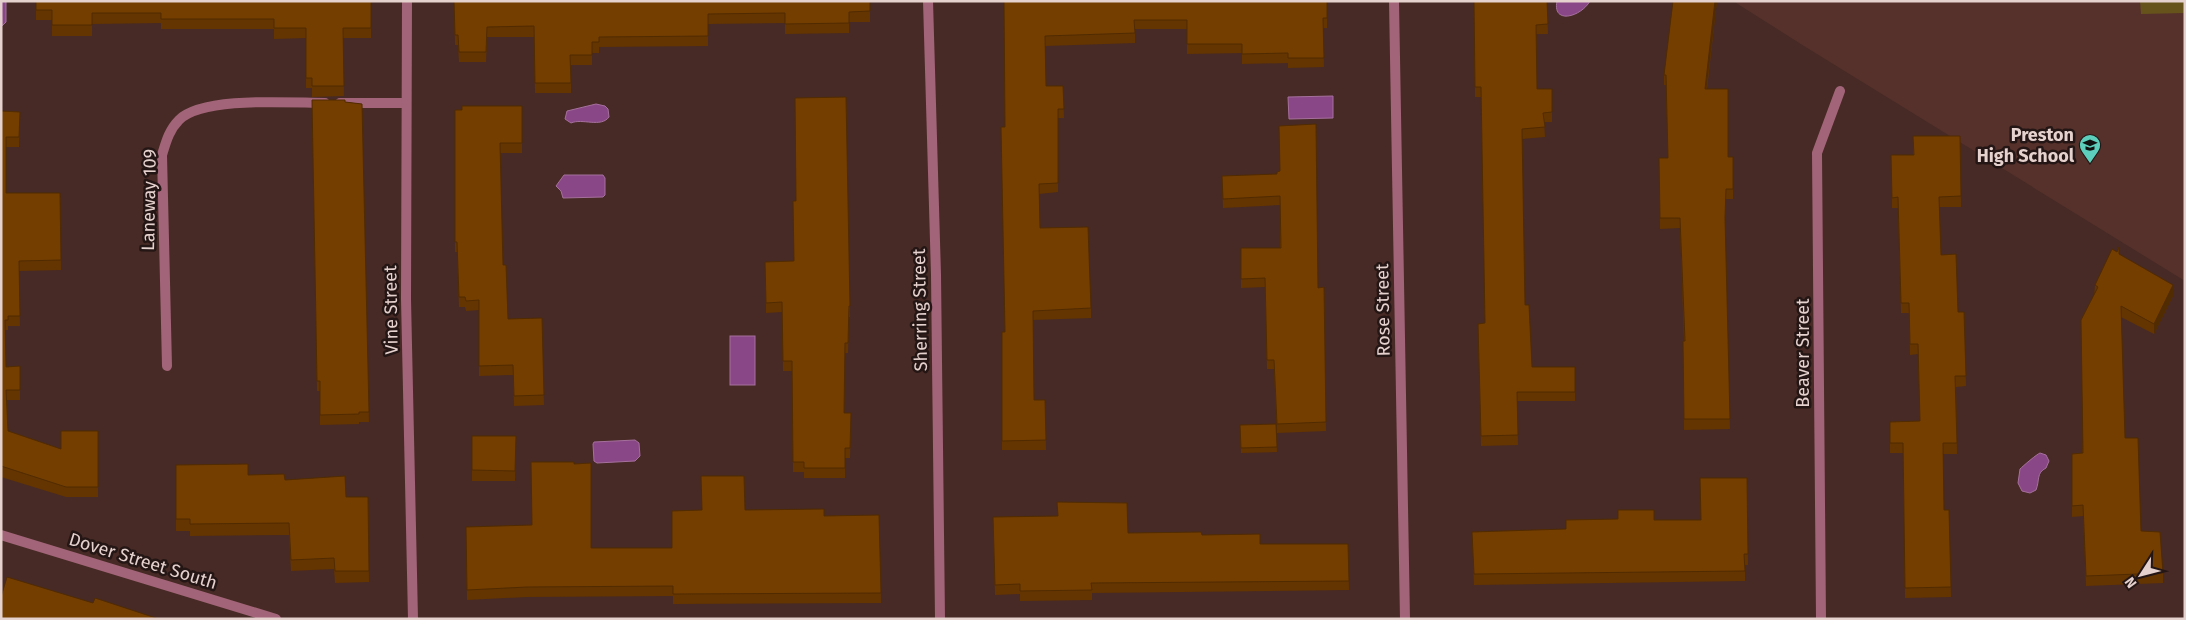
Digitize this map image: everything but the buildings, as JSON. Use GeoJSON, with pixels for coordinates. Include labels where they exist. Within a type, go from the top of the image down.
{"type":"FeatureCollection","features":[{"type":"Feature","properties":{"kind":"street","name":"Vine Street"},"geometry":{"type":"LineString","coordinates":[[407,1],[406,299],[413,619]]}},
{"type":"Feature","properties":{"kind":"street","name":"Sherring Street"},"geometry":{"type":"LineString","coordinates":[[928,1],[936,275],[940,619]]}},
{"type":"Feature","properties":{"kind":"street","name":"Rose Street"},"geometry":{"type":"LineString","coordinates":[[1394,1],[1405,619]]}},
{"type":"Feature","properties":{"kind":"street","name":"Beaver Street"},"geometry":{"type":"LineString","coordinates":[[1821,619],[1817,153],[1840,91]]}},
{"type":"Feature","properties":{"kind":"street","name":"Laneway 109"},"geometry":{"type":"LineString","coordinates":[[167,366],[162,154],[168,135],[180,120],[196,109],[216,104],[406,103]]}},
{"type":"Feature","properties":{"kind":"street","name":"Dover Street South"},"geometry":{"type":"LineString","coordinates":[[1,535],[276,619]]}},
{"type":"Feature","properties":{"kind":"shaded area"},"geometry":{"type":"Polygon","coordinates":[[[1,1],[6,1],[6,22],[2,26],[1,1]]]}},
{"type":"Feature","properties":{"kind":"shaded area"},"geometry":{"type":"Polygon","coordinates":[[[1557,1],[1590,1],[1580,11],[1563,16],[1557,9],[1557,1]]]}},
{"type":"Feature","properties":{"kind":"shaded area","name":"Preston High School"},"geometry":{"type":"Polygon","coordinates":[[[1733,1],[2185,1],[2185,281],[1804,46],[1733,1]]]}},
{"type":"Feature","properties":{"kind":"shaded area"},"geometry":{"type":"Polygon","coordinates":[[[2140,1],[2185,1],[2185,13],[2141,14],[2140,1]]]}},
{"type":"Feature","properties":{"kind":"shaded area"},"geometry":{"type":"Polygon","coordinates":[[[1333,96],[1333,118],[1289,119],[1288,97],[1333,96]]]}},
{"type":"Feature","properties":{"kind":"shaded area"},"geometry":{"type":"Polygon","coordinates":[[[596,104],[605,106],[608,109],[609,117],[606,120],[601,122],[571,123],[565,119],[567,111],[596,104]]]}},
{"type":"Feature","properties":{"kind":"shaded area"},"geometry":{"type":"Polygon","coordinates":[[[564,175],[603,175],[605,178],[605,195],[603,197],[563,198],[561,191],[556,186],[564,175]]]}},
{"type":"Feature","properties":{"kind":"shaded area"},"geometry":{"type":"Polygon","coordinates":[[[730,336],[755,336],[755,385],[730,385],[730,336]]]}},
{"type":"Feature","properties":{"kind":"shaded area"},"geometry":{"type":"Polygon","coordinates":[[[635,440],[639,443],[640,456],[635,461],[597,463],[594,461],[594,442],[635,440]]]}},
{"type":"Feature","properties":{"kind":"shaded area"},"geometry":{"type":"Polygon","coordinates":[[[2040,453],[2046,455],[2049,461],[2046,468],[2039,475],[2036,490],[2030,493],[2022,491],[2018,483],[2020,469],[2040,453]]]}},
{"type":"Feature","properties":{"kind":"place","name":"Preston High School"},"geometry":{"type":"Point","coordinates":[2090,164]}}]}
